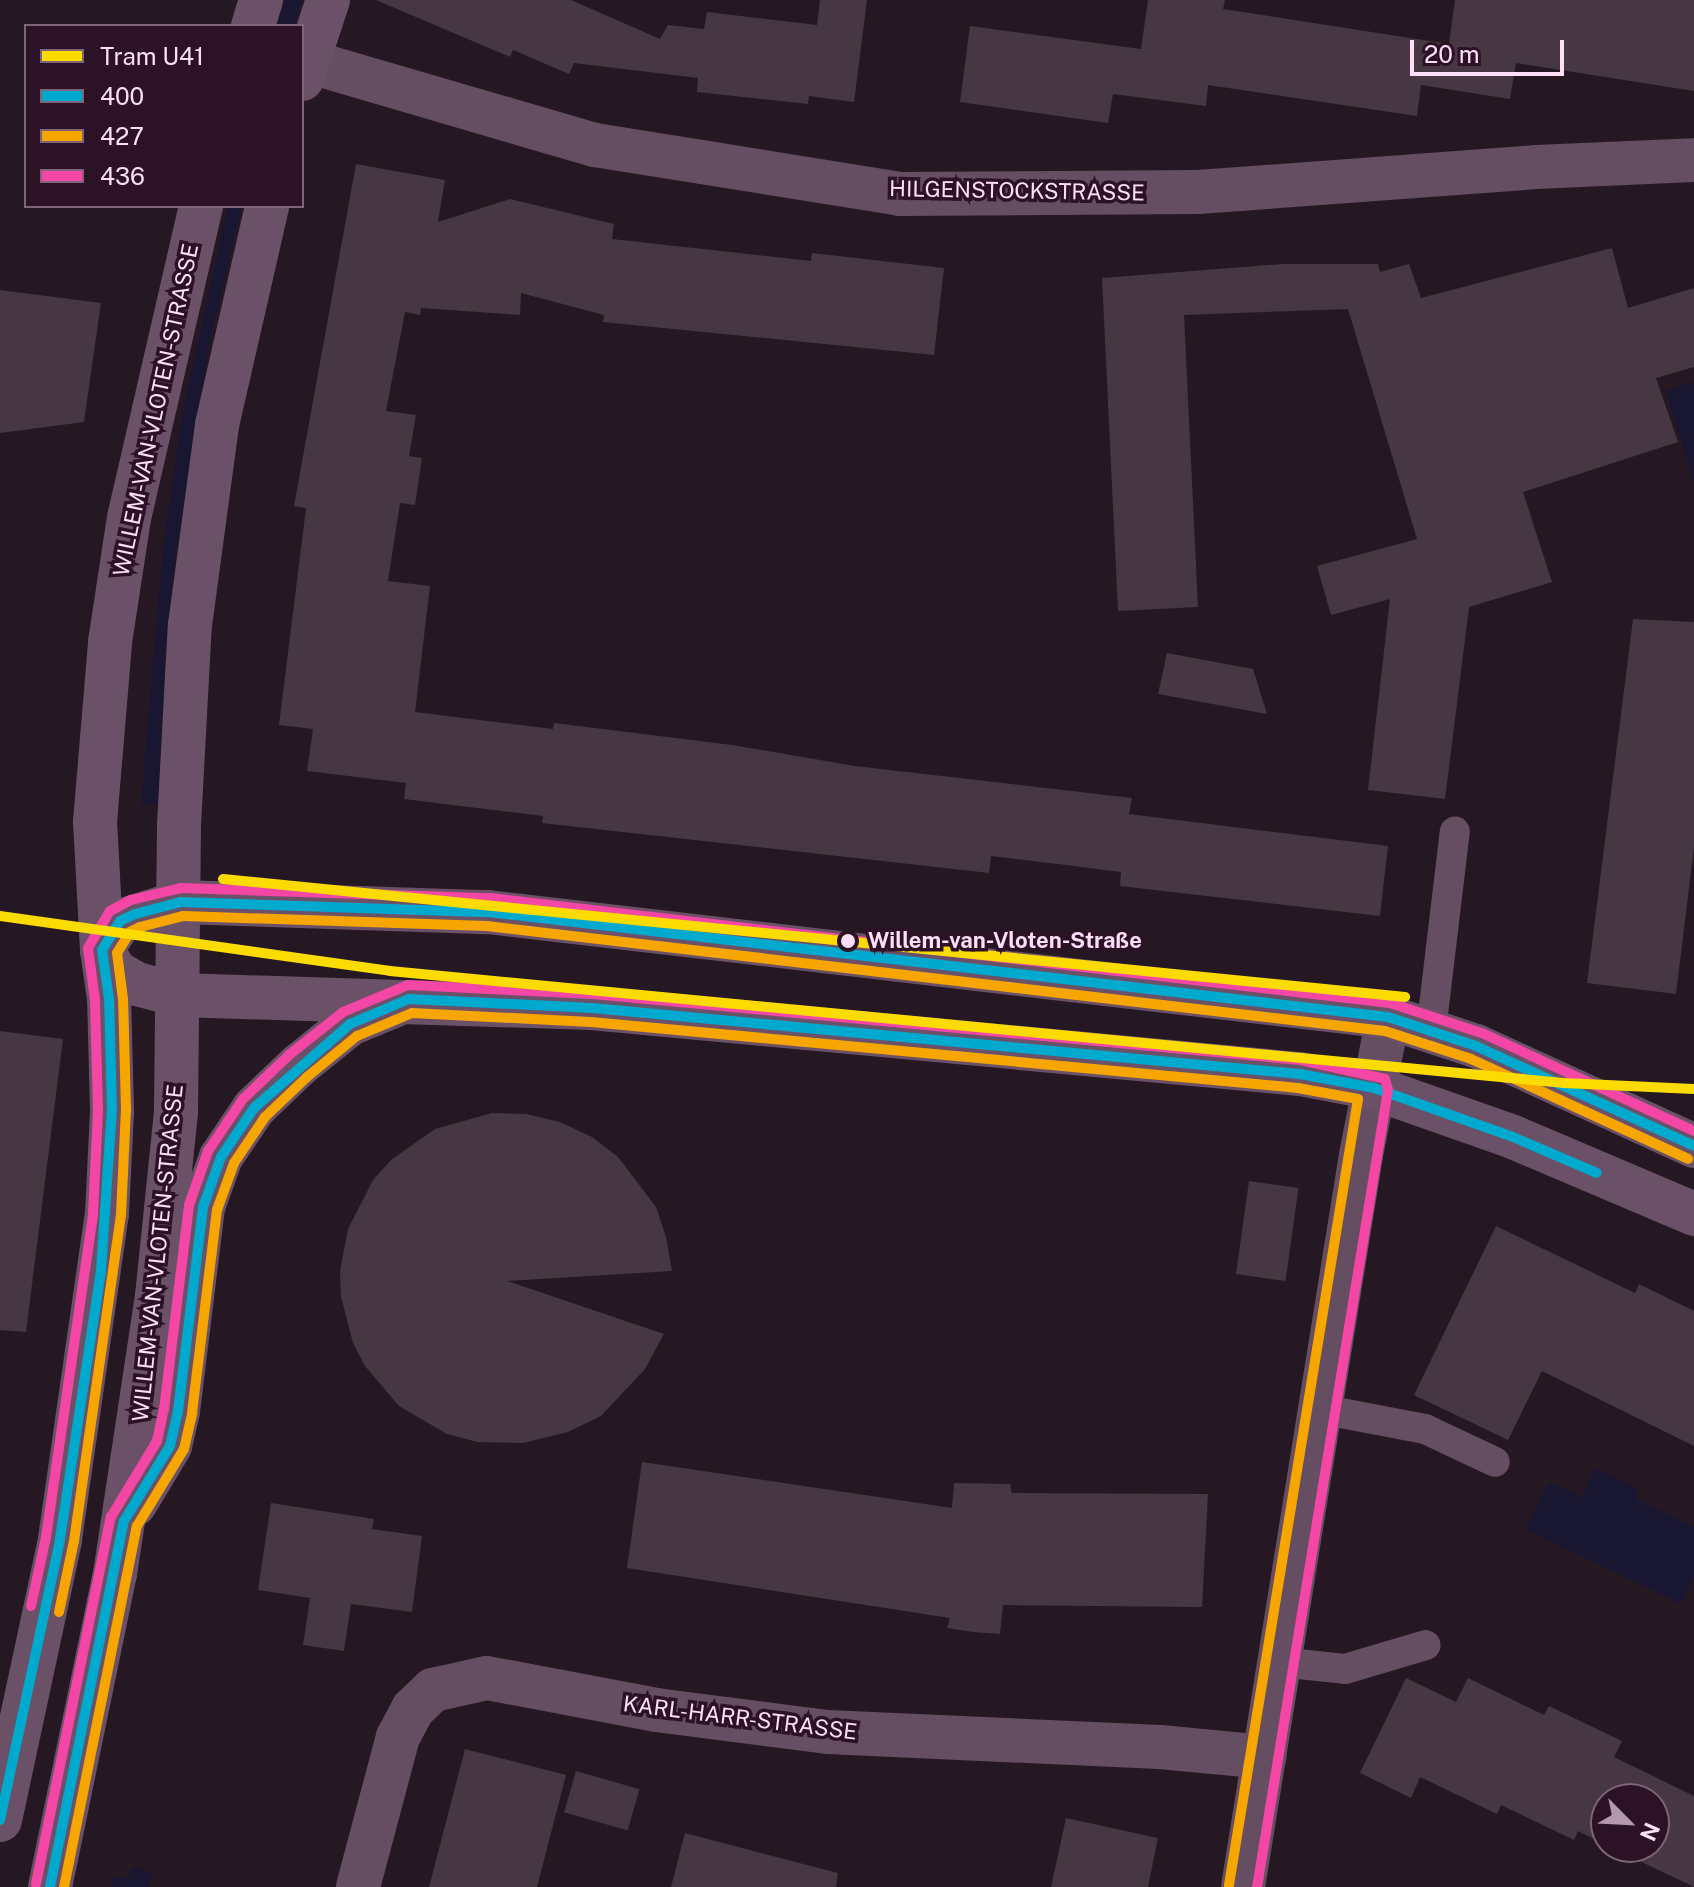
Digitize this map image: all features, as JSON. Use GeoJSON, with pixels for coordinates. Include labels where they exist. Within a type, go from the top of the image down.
{"type":"FeatureCollection","features":[{"type":"Feature","properties":{"kind":"main road"},"geometry":{"type":"LineString","coordinates":[[254,24],[261,0]]}},
{"type":"Feature","properties":{"kind":"main road"},"geometry":{"type":"LineString","coordinates":[[305,70],[328,0]]}},
{"type":"Feature","properties":{"kind":"main road","name":"WILLEM-VAN-VLOTEN-STRASSE"},"geometry":{"type":"LineString","coordinates":[[0,1820],[60,1539],[101,1270],[112,1110],[109,999],[102,950],[95,822],[110,642],[129,518],[201,208]]}},
{"type":"Feature","properties":{"kind":"main road","name":"WILLEM-VAN-VLOTEN-STRASSE"},"geometry":{"type":"LineString","coordinates":[[50,1887],[124,1521],[155,1312],[176,1112],[181,902],[179,825],[184,720],[202,522],[220,409],[267,208]]}},
{"type":"Feature","properties":{"kind":"main road"},"geometry":{"type":"LineString","coordinates":[[1694,1146],[1476,1046],[1388,1017],[488,912],[181,902],[120,921],[102,950],[116,972],[137,984],[179,995],[409,999],[592,1008],[1300,1074],[1374,1088],[1513,1137],[1694,1214]]}},
{"type":"Feature","properties":{"kind":"main road"},"geometry":{"type":"LineString","coordinates":[[124,1521],[170,1446],[178,1411],[203,1207],[221,1157],[254,1108],[298,1066],[350,1024],[409,999]]}},
{"type":"Feature","properties":{"kind":"street","name":"HILGENSTOCKSTRASSE"},"geometry":{"type":"LineString","coordinates":[[305,70],[595,145],[900,194],[1198,192],[1536,167],[1694,160]]}},
{"type":"Feature","properties":{"kind":"street"},"geometry":{"type":"LineString","coordinates":[[1243,1887],[1320,1409],[1388,1017]]}},
{"type":"Feature","properties":{"kind":"street","name":"KARL-HARR-STRASSE"},"geometry":{"type":"LineString","coordinates":[[358,1887],[398,1737],[413,1709],[433,1690],[487,1678],[656,1710],[828,1732],[1160,1747],[1265,1757]]}},
{"type":"Feature","properties":{"kind":"lane"},"geometry":{"type":"LineString","coordinates":[[1431,1031],[1455,831]]}},
{"type":"Feature","properties":{"kind":"lane"},"geometry":{"type":"LineString","coordinates":[[1320,1409],[1425,1429],[1495,1462]]}},
{"type":"Feature","properties":{"kind":"lane"},"geometry":{"type":"LineString","coordinates":[[1280,1662],[1345,1669],[1426,1645]]}},
{"type":"Feature","properties":{"kind":"shaded area"},"geometry":{"type":"Polygon","coordinates":[[[285,0],[303,0],[294,24],[278,24],[285,0]]]}},
{"type":"Feature","properties":{"kind":"shaded area"},"geometry":{"type":"Polygon","coordinates":[[[228,208],[242,208],[210,339],[174,568],[164,668],[160,804],[141,804],[163,547],[183,410],[228,208]]]}},
{"type":"Feature","properties":{"kind":"shaded area"},"geometry":{"type":"Polygon","coordinates":[[[1694,382],[1694,482],[1666,391],[1694,382]]]}},
{"type":"Feature","properties":{"kind":"shaded area"},"geometry":{"type":"Polygon","coordinates":[[[1596,1468],[1639,1490],[1636,1499],[1694,1527],[1694,1577],[1681,1604],[1526,1529],[1549,1482],[1582,1497],[1596,1468]]]}},
{"type":"Feature","properties":{"kind":"shaded area"},"geometry":{"type":"Polygon","coordinates":[[[132,1867],[147,1870],[152,1877],[149,1887],[111,1887],[114,1877],[129,1878],[132,1867]]]}},
{"type":"Feature","properties":{"kind":"building"},"geometry":{"type":"Polygon","coordinates":[[[376,0],[571,0],[660,39],[668,25],[704,29],[707,12],[817,25],[820,0],[867,0],[854,102],[809,96],[808,104],[697,92],[698,78],[574,63],[569,74],[513,50],[510,57],[376,0]]]}},
{"type":"Feature","properties":{"kind":"building"},"geometry":{"type":"Polygon","coordinates":[[[1148,0],[1225,0],[1223,9],[1449,44],[1455,0],[1694,0],[1694,91],[1516,63],[1510,99],[1421,85],[1417,116],[1208,85],[1206,106],[1113,94],[1108,123],[960,102],[970,26],[1141,49],[1148,0]]]}},
{"type":"Feature","properties":{"kind":"building"},"geometry":{"type":"Polygon","coordinates":[[[356,164],[445,180],[438,222],[510,199],[614,224],[612,239],[811,261],[812,253],[944,268],[934,355],[603,322],[604,315],[521,293],[520,315],[421,308],[420,315],[405,312],[386,411],[416,415],[409,456],[422,458],[415,505],[400,503],[388,581],[430,586],[415,712],[553,729],[554,723],[732,745],[855,766],[1132,798],[1129,814],[1388,846],[1380,916],[1120,886],[1121,872],[991,856],[989,873],[542,823],[543,816],[404,799],[406,783],[307,771],[313,729],[279,725],[306,508],[294,506],[356,164]]]}},
{"type":"Feature","properties":{"kind":"building"},"geometry":{"type":"Polygon","coordinates":[[[1612,248],[1628,308],[1694,288],[1694,367],[1656,378],[1678,442],[1523,492],[1552,582],[1469,607],[1445,799],[1368,790],[1390,599],[1331,615],[1317,566],[1417,539],[1348,309],[1184,315],[1198,607],[1118,611],[1102,278],[1283,264],[1378,264],[1380,272],[1409,264],[1421,298],[1612,248]]]}},
{"type":"Feature","properties":{"kind":"building"},"geometry":{"type":"Polygon","coordinates":[[[0,290],[101,303],[84,422],[0,433],[0,290]]]}},
{"type":"Feature","properties":{"kind":"building"},"geometry":{"type":"Polygon","coordinates":[[[1633,619],[1694,622],[1694,847],[1676,994],[1587,983],[1633,619]]]}},
{"type":"Feature","properties":{"kind":"building"},"geometry":{"type":"Polygon","coordinates":[[[1167,653],[1253,669],[1267,714],[1158,694],[1167,653]]]}},
{"type":"Feature","properties":{"kind":"building"},"geometry":{"type":"Polygon","coordinates":[[[0,1031],[63,1039],[26,1332],[0,1330],[0,1031]]]}},
{"type":"Feature","properties":{"kind":"building"},"geometry":{"type":"Polygon","coordinates":[[[492,1113],[526,1114],[560,1122],[592,1137],[618,1157],[656,1207],[666,1237],[672,1271],[507,1281],[664,1334],[645,1369],[601,1416],[568,1432],[523,1443],[477,1442],[447,1434],[399,1406],[365,1366],[353,1343],[341,1297],[340,1271],[348,1229],[373,1180],[391,1160],[435,1129],[492,1113]]]}},
{"type":"Feature","properties":{"kind":"building"},"geometry":{"type":"Polygon","coordinates":[[[1249,1181],[1299,1188],[1285,1281],[1236,1274],[1249,1181]]]}},
{"type":"Feature","properties":{"kind":"building"},"geometry":{"type":"Polygon","coordinates":[[[1496,1226],[1635,1293],[1639,1284],[1694,1311],[1694,1446],[1542,1371],[1508,1440],[1414,1395],[1496,1226]]]}},
{"type":"Feature","properties":{"kind":"building"},"geometry":{"type":"Polygon","coordinates":[[[642,1462],[952,1508],[954,1483],[1010,1484],[1012,1493],[1208,1494],[1202,1607],[1003,1605],[1000,1634],[947,1628],[950,1618],[627,1568],[642,1462]]]}},
{"type":"Feature","properties":{"kind":"building"},"geometry":{"type":"Polygon","coordinates":[[[271,1503],[374,1519],[372,1529],[422,1536],[412,1612],[351,1604],[344,1651],[303,1645],[310,1598],[258,1590],[271,1503]]]}},
{"type":"Feature","properties":{"kind":"building"},"geometry":{"type":"Polygon","coordinates":[[[1406,1678],[1456,1702],[1468,1678],[1544,1715],[1549,1706],[1622,1741],[1614,1757],[1667,1783],[1590,1783],[1590,1837],[1578,1831],[1574,1840],[1501,1805],[1497,1814],[1420,1777],[1411,1798],[1360,1773],[1406,1678]]]}},
{"type":"Feature","properties":{"kind":"building"},"geometry":{"type":"Polygon","coordinates":[[[465,1749],[566,1775],[537,1887],[429,1887],[465,1749]]]}},
{"type":"Feature","properties":{"kind":"building"},"geometry":{"type":"Polygon","coordinates":[[[576,1771],[639,1789],[628,1831],[564,1812],[576,1771]]]}},
{"type":"Feature","properties":{"kind":"building"},"geometry":{"type":"Polygon","coordinates":[[[1670,1784],[1694,1796],[1694,1887],[1644,1863],[1670,1863],[1670,1784]]]}},
{"type":"Feature","properties":{"kind":"building"},"geometry":{"type":"Polygon","coordinates":[[[1066,1818],[1158,1838],[1148,1887],[1051,1887],[1066,1818]]]}},
{"type":"Feature","properties":{"kind":"building"},"geometry":{"type":"Polygon","coordinates":[[[685,1833],[838,1873],[836,1887],[671,1887],[685,1833]]]}},
{"type":"Feature","properties":{"kind":"tram line","name":"U41"},"geometry":{"type":"LineString","coordinates":[[223,879],[1405,997]]}},
{"type":"Feature","properties":{"kind":"tram line","name":"U41"},"geometry":{"type":"LineString","coordinates":[[0,916],[390,971],[1563,1083],[1694,1089]]}},
{"type":"Feature","properties":{"kind":"transit line","name":"436"},"geometry":{"type":"LineString","coordinates":[[31,1606],[46,1537],[93,1213],[98,1110],[95,1000],[88,948],[110,911],[131,900],[181,888],[490,898],[1390,1003],[1482,1033],[1694,1131]]}},
{"type":"Feature","properties":{"kind":"transit line","name":"400"},"geometry":{"type":"LineString","coordinates":[[0,1820],[60,1539],[101,1270],[112,1110],[109,999],[102,950],[120,921],[135,914],[181,902],[488,912],[1388,1017],[1476,1046],[1694,1146]]}},
{"type":"Feature","properties":{"kind":"transit line","name":"427"},"geometry":{"type":"LineString","coordinates":[[59,1612],[74,1541],[121,1215],[126,1110],[123,999],[117,953],[130,932],[140,927],[183,916],[487,926],[1385,1031],[1471,1059],[1688,1159]]}},
{"type":"Feature","properties":{"kind":"transit line","name":"436"},"geometry":{"type":"LineString","coordinates":[[36,1884],[111,1517],[157,1441],[164,1409],[189,1205],[208,1151],[243,1099],[289,1055],[343,1012],[408,985],[593,994],[1301,1060],[1385,1079],[1388,1090],[1257,1887]]}},
{"type":"Feature","properties":{"kind":"transit line","name":"400"},"geometry":{"type":"LineString","coordinates":[[50,1887],[124,1521],[170,1446],[178,1411],[203,1207],[221,1157],[254,1108],[350,1024],[409,999],[592,1008],[1300,1074],[1374,1088],[1513,1137],[1597,1173]]}},
{"type":"Feature","properties":{"kind":"transit line","name":"427"},"geometry":{"type":"LineString","coordinates":[[64,1887],[137,1526],[184,1449],[192,1413],[217,1210],[234,1163],[265,1117],[307,1077],[357,1036],[412,1013],[591,1022],[1298,1088],[1358,1099],[1229,1885]]}},
{"type":"Feature","properties":{"kind":"place","name":"Willem-van-Vloten-Straße"},"geometry":{"type":"Point","coordinates":[848,941]}}]}
